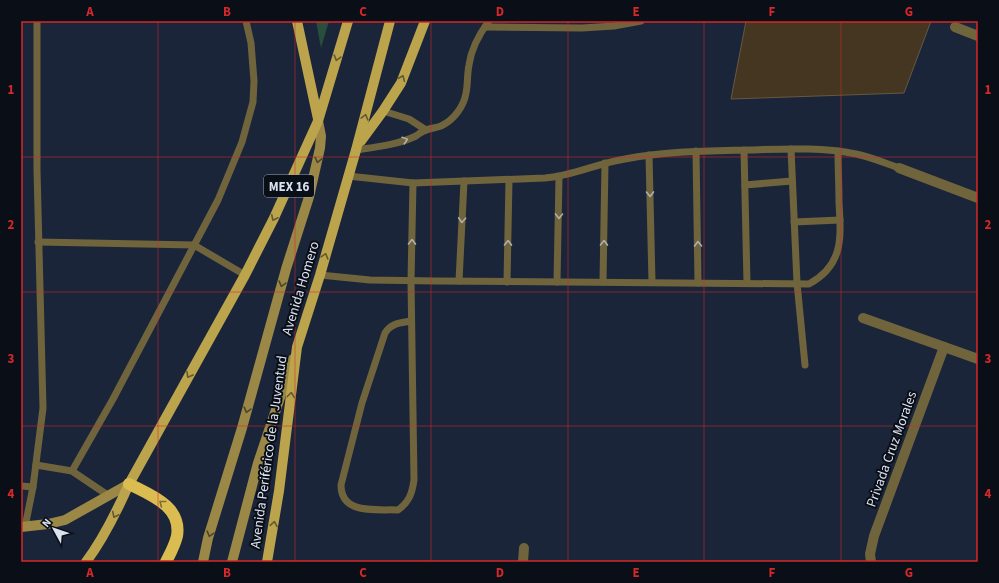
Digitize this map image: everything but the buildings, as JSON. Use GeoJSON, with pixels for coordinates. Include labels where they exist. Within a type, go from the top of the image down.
{"type":"FeatureCollection","features":[{"type":"Feature","properties":{"kind":"highway"},"geometry":{"type":"LineString","coordinates":[[129,484],[162,502],[175,516],[177,536],[166,562]]}},
{"type":"Feature","properties":{"kind":"main road"},"geometry":{"type":"LineString","coordinates":[[297,21],[318,121]]}},
{"type":"Feature","properties":{"kind":"main road","name":"Avenida Homero"},"geometry":{"type":"LineString","coordinates":[[86,562],[97,547],[115,516],[129,484],[245,275],[274,218],[318,121],[348,21]]}},
{"type":"Feature","properties":{"kind":"main road","name":"Avenida Homero"},"geometry":{"type":"LineString","coordinates":[[232,562],[258,463],[320,275],[357,148],[390,21]]}},
{"type":"Feature","properties":{"kind":"main road"},"geometry":{"type":"LineString","coordinates":[[357,148],[401,83],[425,21]]}},
{"type":"Feature","properties":{"kind":"main road","name":"Avenida Homero"},"geometry":{"type":"LineString","coordinates":[[203,562],[208,538],[242,428],[286,269],[311,190],[320,148],[321,136],[318,121]]}},
{"type":"Feature","properties":{"kind":"main road","name":"Avenida Periférico de la Juventud"},"geometry":{"type":"LineString","coordinates":[[267,562],[279,491],[297,347]]}},
{"type":"Feature","properties":{"kind":"main road"},"geometry":{"type":"LineString","coordinates":[[23,527],[65,520],[129,484]]}},
{"type":"Feature","properties":{"kind":"street"},"geometry":{"type":"LineString","coordinates":[[955,27],[978,36]]}},
{"type":"Feature","properties":{"kind":"street"},"geometry":{"type":"LineString","coordinates":[[899,168],[978,198]]}},
{"type":"Feature","properties":{"kind":"street"},"geometry":{"type":"LineString","coordinates":[[864,318],[978,359]]}},
{"type":"Feature","properties":{"kind":"street","name":"Privada Cruz Morales"},"geometry":{"type":"LineString","coordinates":[[871,562],[870,554],[874,536],[944,347]]}},
{"type":"Feature","properties":{"kind":"street"},"geometry":{"type":"LineString","coordinates":[[523,562],[524,548]]}},
{"type":"Feature","properties":{"kind":"lane"},"geometry":{"type":"LineString","coordinates":[[23,527],[33,487],[43,408],[38,242],[37,21]]}},
{"type":"Feature","properties":{"kind":"lane"},"geometry":{"type":"LineString","coordinates":[[72,471],[113,399],[222,192],[242,142],[253,102],[254,81],[251,43],[246,21]]}},
{"type":"Feature","properties":{"kind":"lane"},"geometry":{"type":"LineString","coordinates":[[578,21],[582,28]]}},
{"type":"Feature","properties":{"kind":"lane"},"geometry":{"type":"LineString","coordinates":[[357,148],[390,144],[407,139],[426,130],[441,126],[450,120],[458,112],[466,93],[468,66],[471,55],[487,24],[582,28],[614,26],[641,21]]}},
{"type":"Feature","properties":{"kind":"lane"},"geometry":{"type":"LineString","coordinates":[[383,111],[409,119],[426,130]]}},
{"type":"Feature","properties":{"kind":"lane"},"geometry":{"type":"LineString","coordinates":[[348,176],[413,183],[559,177],[605,163],[669,152],[791,149],[838,151],[856,154],[899,168]]}},
{"type":"Feature","properties":{"kind":"lane"},"geometry":{"type":"LineString","coordinates":[[791,149],[797,283],[805,365]]}},
{"type":"Feature","properties":{"kind":"lane"},"geometry":{"type":"LineString","coordinates":[[744,150],[747,283]]}},
{"type":"Feature","properties":{"kind":"lane"},"geometry":{"type":"LineString","coordinates":[[320,275],[370,280],[810,284],[820,278],[828,269],[834,259],[841,239],[838,151]]}},
{"type":"Feature","properties":{"kind":"lane"},"geometry":{"type":"LineString","coordinates":[[696,152],[698,283]]}},
{"type":"Feature","properties":{"kind":"lane"},"geometry":{"type":"LineString","coordinates":[[649,155],[652,282]]}},
{"type":"Feature","properties":{"kind":"lane"},"geometry":{"type":"LineString","coordinates":[[603,282],[605,163]]}},
{"type":"Feature","properties":{"kind":"lane"},"geometry":{"type":"LineString","coordinates":[[557,282],[559,177]]}},
{"type":"Feature","properties":{"kind":"lane"},"geometry":{"type":"LineString","coordinates":[[507,282],[509,180]]}},
{"type":"Feature","properties":{"kind":"lane"},"geometry":{"type":"LineString","coordinates":[[459,281],[464,181]]}},
{"type":"Feature","properties":{"kind":"lane"},"geometry":{"type":"LineString","coordinates":[[745,185],[792,181]]}},
{"type":"Feature","properties":{"kind":"lane"},"geometry":{"type":"LineString","coordinates":[[411,321],[394,324],[390,326],[385,333],[362,403],[341,485],[341,492],[344,499],[349,505],[357,508],[398,510],[409,501],[413,493],[411,280],[413,183]]}},
{"type":"Feature","properties":{"kind":"lane"},"geometry":{"type":"LineString","coordinates":[[794,222],[840,220]]}},
{"type":"Feature","properties":{"kind":"lane"},"geometry":{"type":"LineString","coordinates":[[38,242],[194,245],[245,275]]}},
{"type":"Feature","properties":{"kind":"lane"},"geometry":{"type":"LineString","coordinates":[[36,465],[72,471],[109,496]]}},
{"type":"Feature","properties":{"kind":"lane"},"geometry":{"type":"LineString","coordinates":[[21,486],[33,487]]}},
{"type":"Feature","properties":{"kind":"green space"},"geometry":{"type":"Polygon","coordinates":[[[316,21],[329,21],[321,48],[316,21]]]}}]}
